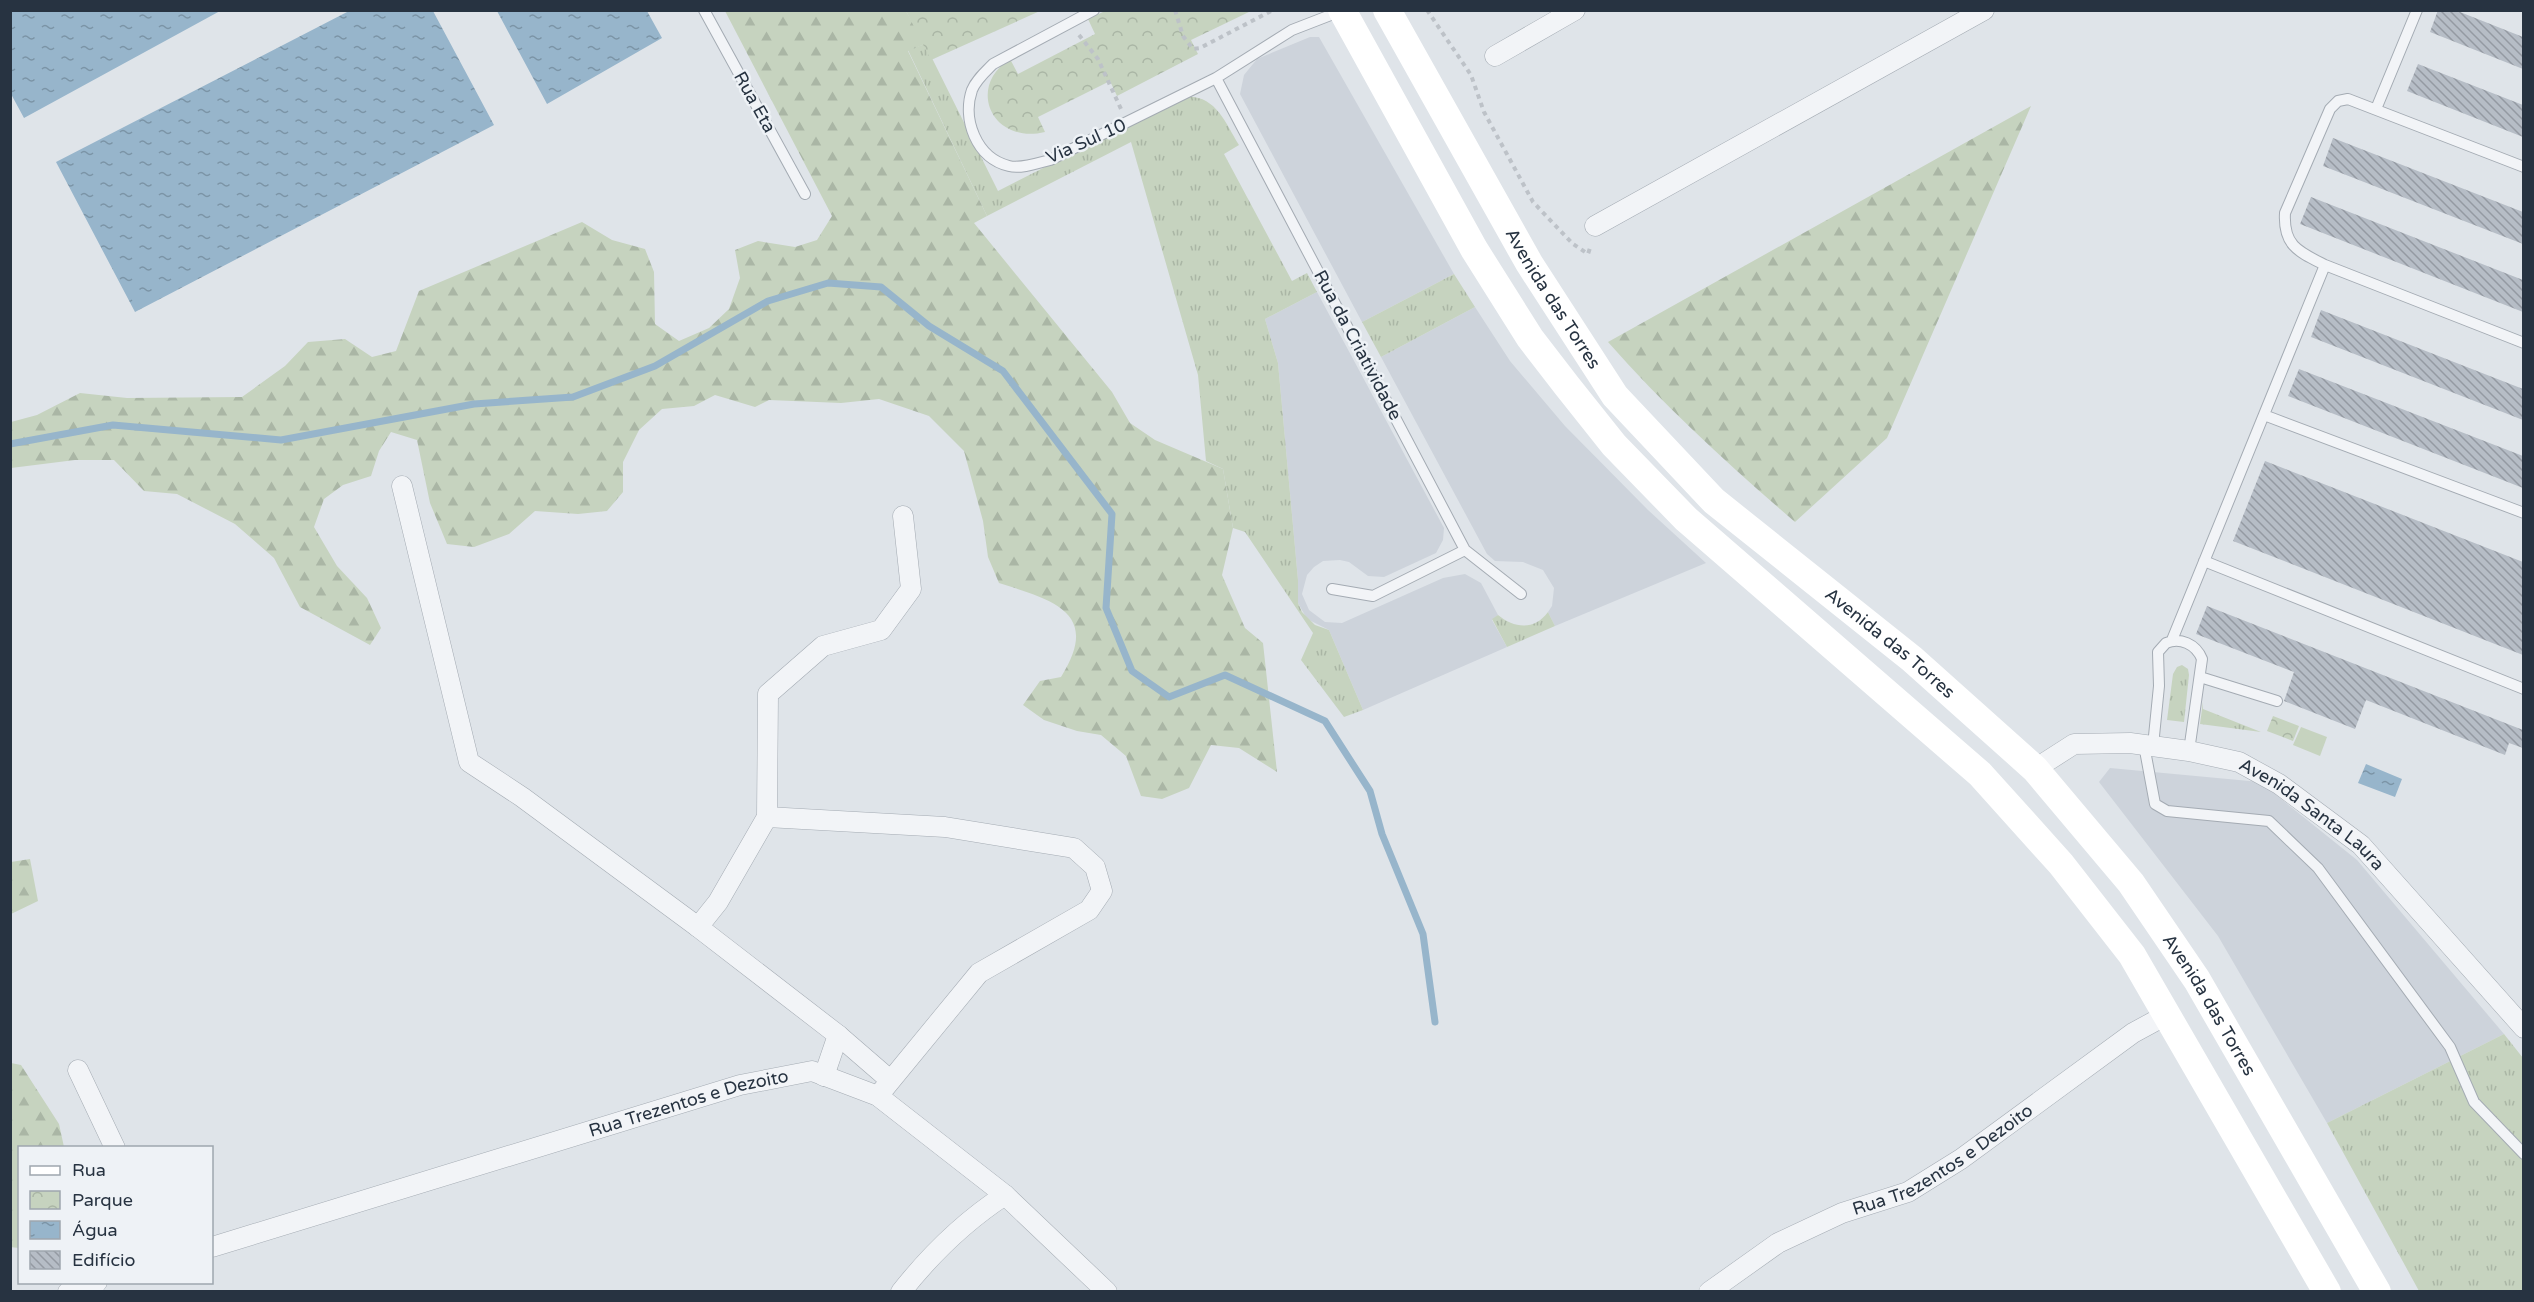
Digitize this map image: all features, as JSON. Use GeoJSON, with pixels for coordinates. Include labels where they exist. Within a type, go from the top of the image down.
{"type":"FeatureCollection","features":[{"type":"Feature","properties":{"kind":"main road","name":"Avenida das Torres"},"geometry":{"type":"LineString","coordinates":[[1342,10],[1474,249],[1530,338],[1614,445],[1686,519],[1980,774],[2061,864],[2132,955],[2327,1292]]}},
{"type":"Feature","properties":{"kind":"main road","name":"Avenida das Torres"},"geometry":{"type":"LineString","coordinates":[[1387,10],[1528,263],[1615,396],[1714,501],[1912,659],[2035,769],[2131,883],[2166,932],[2197,980],[2377,1292]]}},
{"type":"Feature","properties":{"kind":"street"},"geometry":{"type":"LineString","coordinates":[[1495,56],[1575,10]]}},
{"type":"Feature","properties":{"kind":"street"},"geometry":{"type":"LineString","coordinates":[[1595,226],[1984,10]]}},
{"type":"Feature","properties":{"kind":"street"},"geometry":{"type":"LineString","coordinates":[[402,486],[470,762],[522,796],[698,927],[838,1035],[890,1080]]}},
{"type":"Feature","properties":{"kind":"street"},"geometry":{"type":"LineString","coordinates":[[698,927],[718,902],[767,817],[768,694],[823,646],[881,630],[911,589],[903,516]]}},
{"type":"Feature","properties":{"kind":"street","name":"Avenida Santa Laura"},"geometry":{"type":"LineString","coordinates":[[2035,769],[2073,744],[2149,746],[2189,751],[2240,762],[2280,784],[2361,845],[2523,1028]]}},
{"type":"Feature","properties":{"kind":"street"},"geometry":{"type":"LineString","coordinates":[[767,817],[956,829],[1074,848],[1095,867],[1102,891],[1089,910],[979,974],[878,1096]]}},
{"type":"Feature","properties":{"kind":"street","name":"Rua Trezentos e Dezoito"},"geometry":{"type":"LineString","coordinates":[[1709,1292],[1778,1243],[1842,1213],[1908,1192],[1961,1159],[2133,1033],[2168,1014]]}},
{"type":"Feature","properties":{"kind":"street"},"geometry":{"type":"LineString","coordinates":[[824,1076],[838,1035]]}},
{"type":"Feature","properties":{"kind":"street"},"geometry":{"type":"LineString","coordinates":[[78,1070],[114,1146]]}},
{"type":"Feature","properties":{"kind":"street","name":"Rua Trezentos e Dezoito"},"geometry":{"type":"LineString","coordinates":[[213,1248],[740,1085],[812,1071],[878,1096],[1005,1195],[1107,1292]]}},
{"type":"Feature","properties":{"kind":"street"},"geometry":{"type":"LineString","coordinates":[[901,1292],[921,1267],[956,1233],[1005,1195]]}},
{"type":"Feature","properties":{"kind":"street"},"geometry":{"type":"LineString","coordinates":[[68,1292],[92,1284]]}},
{"type":"Feature","properties":{"kind":"lane","name":"Rua Eta"},"geometry":{"type":"LineString","coordinates":[[704,10],[805,194]]}},
{"type":"Feature","properties":{"kind":"lane","name":"Via Sul 10"},"geometry":{"type":"LineString","coordinates":[[1094,10],[993,64],[980,77],[973,89],[969,107],[969,122],[975,139],[989,155],[1009,166],[1030,165],[1050,160],[1216,78],[1292,30],[1342,10]]}},
{"type":"Feature","properties":{"kind":"lane"},"geometry":{"type":"LineString","coordinates":[[2376,109],[2417,10]]}},
{"type":"Feature","properties":{"kind":"lane","name":"Rua da Criatividade"},"geometry":{"type":"LineString","coordinates":[[1216,78],[1465,550],[1521,594]]}},
{"type":"Feature","properties":{"kind":"lane"},"geometry":{"type":"LineString","coordinates":[[2523,167],[2349,99],[2338,101],[2330,109],[2285,213],[2285,231],[2298,252],[2325,266],[2523,343]]}},
{"type":"Feature","properties":{"kind":"lane"},"geometry":{"type":"LineString","coordinates":[[2172,640],[2325,266]]}},
{"type":"Feature","properties":{"kind":"lane"},"geometry":{"type":"LineString","coordinates":[[2264,415],[2523,513]]}},
{"type":"Feature","properties":{"kind":"lane"},"geometry":{"type":"LineString","coordinates":[[1332,589],[1373,596],[1465,550]]}},
{"type":"Feature","properties":{"kind":"lane"},"geometry":{"type":"LineString","coordinates":[[2204,561],[2523,689]]}},
{"type":"Feature","properties":{"kind":"lane"},"geometry":{"type":"LineString","coordinates":[[2189,751],[2202,659],[2196,649],[2181,641],[2172,640],[2161,646],[2158,652],[2159,686],[2149,746],[2156,804],[2167,811],[2269,821],[2318,868],[2451,1047],[2474,1102],[2523,1154]]}},
{"type":"Feature","properties":{"kind":"lane"},"geometry":{"type":"LineString","coordinates":[[2200,677],[2277,701]]}},
{"type":"Feature","properties":{"kind":"path"},"geometry":{"type":"LineString","coordinates":[[1175,10],[1183,36],[1193,49],[1200,48],[1273,10]]}},
{"type":"Feature","properties":{"kind":"path"},"geometry":{"type":"LineString","coordinates":[[1427,10],[1471,75],[1484,112],[1533,202],[1573,244],[1588,255],[1595,226]]}},
{"type":"Feature","properties":{"kind":"path"},"geometry":{"type":"LineString","coordinates":[[1070,23],[1098,60],[1128,122]]}},
{"type":"Feature","properties":{"kind":"shaded area"},"geometry":{"type":"Polygon","coordinates":[[[1310,37],[1319,37],[1454,274],[1362,322],[1240,94],[1244,75],[1257,59],[1310,37]]]}},
{"type":"Feature","properties":{"kind":"shaded area"},"geometry":{"type":"Polygon","coordinates":[[[1317,292],[1444,528],[1443,540],[1436,553],[1384,577],[1368,576],[1349,562],[1323,561],[1307,575],[1302,594],[1309,610],[1325,622],[1342,623],[1443,578],[1465,574],[1481,583],[1498,615],[1492,620],[1507,647],[1363,710],[1329,630],[1307,619],[1298,603],[1298,580],[1278,363],[1265,319],[1317,292]]]}},
{"type":"Feature","properties":{"kind":"shaded area"},"geometry":{"type":"Polygon","coordinates":[[[1475,307],[1510,361],[1565,426],[1648,510],[1706,563],[1555,626],[1548,612],[1552,606],[1554,588],[1543,570],[1523,562],[1495,561],[1487,554],[1381,357],[1475,307]]]}},
{"type":"Feature","properties":{"kind":"shaded area"},"geometry":{"type":"Polygon","coordinates":[[[2110,768],[2260,782],[2357,860],[2504,1034],[2327,1123],[2218,936],[2099,782],[2110,768]]]}},
{"type":"Feature","properties":{"kind":"green space"},"geometry":{"type":"Polygon","coordinates":[[[725,11],[906,11],[925,44],[908,51],[987,216],[974,223],[1112,392],[1130,423],[1155,440],[1223,469],[1233,528],[1222,575],[1245,628],[1263,643],[1277,772],[1239,748],[1211,745],[1189,788],[1162,799],[1141,796],[1126,756],[1101,735],[1077,731],[1044,720],[1023,705],[1040,681],[1061,677],[1072,655],[1076,637],[1073,623],[1065,612],[1053,603],[999,583],[988,557],[983,521],[964,451],[929,416],[879,399],[841,403],[769,400],[755,407],[715,395],[694,406],[662,409],[639,430],[623,462],[623,492],[607,511],[578,514],[535,511],[509,534],[474,547],[447,544],[430,503],[417,440],[391,432],[379,451],[371,476],[343,485],[324,499],[314,527],[337,566],[367,598],[381,628],[370,645],[300,607],[274,558],[235,524],[177,494],[144,491],[114,460],[75,460],[11,468],[11,422],[37,415],[80,393],[127,398],[242,397],[285,366],[308,342],[345,339],[372,357],[396,351],[419,291],[582,222],[612,240],[645,249],[654,272],[655,324],[679,341],[709,328],[729,309],[740,278],[735,250],[758,241],[795,247],[817,240],[832,216],[725,11]]]}},
{"type":"Feature","properties":{"kind":"green space"},"geometry":{"type":"Polygon","coordinates":[[[906,11],[1040,11],[931,60],[906,11]]]}},
{"type":"Feature","properties":{"kind":"green space"},"geometry":{"type":"Polygon","coordinates":[[[1105,11],[1251,11],[1191,40],[1198,54],[1117,96],[1110,81],[1038,117],[1045,132],[1026,134],[1011,130],[999,122],[991,111],[988,98],[989,84],[997,71],[1010,59],[1018,74],[1095,34],[1088,19],[1105,11]]]}},
{"type":"Feature","properties":{"kind":"green space"},"geometry":{"type":"Polygon","coordinates":[[[925,44],[998,191],[1183,97],[1194,97],[1211,104],[1224,119],[1239,145],[1224,154],[1292,281],[1307,273],[1317,292],[1265,319],[1278,363],[1298,580],[1298,603],[1302,612],[1315,625],[1329,630],[1363,710],[1344,717],[1301,660],[1313,633],[1245,532],[1233,528],[1223,469],[1206,461],[1198,375],[1131,142],[987,216],[908,50],[925,44]]]}},
{"type":"Feature","properties":{"kind":"green space"},"geometry":{"type":"Polygon","coordinates":[[[2031,106],[1887,438],[1795,522],[1652,390],[1608,342],[2031,106]]]}},
{"type":"Feature","properties":{"kind":"green space"},"geometry":{"type":"Polygon","coordinates":[[[1454,274],[1475,307],[1381,357],[1362,322],[1454,274]]]}},
{"type":"Feature","properties":{"kind":"green space"},"geometry":{"type":"Polygon","coordinates":[[[1548,612],[1555,626],[1507,647],[1492,619],[1498,615],[1511,623],[1524,626],[1537,622],[1548,612]]]}},
{"type":"Feature","properties":{"kind":"green space"},"geometry":{"type":"Polygon","coordinates":[[[2182,665],[2188,669],[2189,675],[2184,722],[2167,720],[2173,674],[2177,667],[2182,665]]]}},
{"type":"Feature","properties":{"kind":"green space"},"geometry":{"type":"Polygon","coordinates":[[[2203,702],[2203,709],[2261,732],[2200,724],[2203,702]]]}},
{"type":"Feature","properties":{"kind":"green space"},"geometry":{"type":"Polygon","coordinates":[[[2273,716],[2299,726],[2293,741],[2267,731],[2273,716]]]}},
{"type":"Feature","properties":{"kind":"green space"},"geometry":{"type":"Polygon","coordinates":[[[2301,727],[2327,737],[2320,756],[2293,745],[2301,727]]]}},
{"type":"Feature","properties":{"kind":"green space"},"geometry":{"type":"Polygon","coordinates":[[[30,859],[38,901],[11,914],[11,862],[30,859]]]}},
{"type":"Feature","properties":{"kind":"green space"},"geometry":{"type":"Polygon","coordinates":[[[2504,1034],[2523,1058],[2523,1291],[2419,1291],[2327,1123],[2504,1034]]]}},
{"type":"Feature","properties":{"kind":"green space"},"geometry":{"type":"Polygon","coordinates":[[[11,1063],[21,1065],[59,1124],[64,1146],[18,1146],[18,1248],[10,1247],[11,1063]]]}},
{"type":"Feature","properties":{"kind":"water"},"geometry":{"type":"Polygon","coordinates":[[[10,11],[220,11],[24,118],[11,94],[10,11]]]}},
{"type":"Feature","properties":{"kind":"water"},"geometry":{"type":"Polygon","coordinates":[[[349,11],[433,11],[494,125],[135,312],[56,162],[349,11]]]}},
{"type":"Feature","properties":{"kind":"water"},"geometry":{"type":"Polygon","coordinates":[[[497,11],[647,11],[662,38],[547,104],[497,11]]]}},
{"type":"Feature","properties":{"kind":"water"},"geometry":{"type":"Polygon","coordinates":[[[2366,764],[2402,779],[2395,797],[2358,783],[2366,764]]]}},
{"type":"Feature","properties":{"kind":"building"},"geometry":{"type":"Polygon","coordinates":[[[2438,10],[2455,10],[2523,37],[2523,69],[2430,32],[2438,10]]]}},
{"type":"Feature","properties":{"kind":"building"},"geometry":{"type":"Polygon","coordinates":[[[2418,64],[2523,105],[2523,137],[2407,91],[2418,64]]]}},
{"type":"Feature","properties":{"kind":"building"},"geometry":{"type":"Polygon","coordinates":[[[2333,138],[2523,212],[2523,244],[2323,166],[2333,138]]]}},
{"type":"Feature","properties":{"kind":"building"},"geometry":{"type":"Polygon","coordinates":[[[2311,197],[2523,280],[2523,312],[2300,224],[2311,197]]]}},
{"type":"Feature","properties":{"kind":"building"},"geometry":{"type":"Polygon","coordinates":[[[2321,310],[2523,389],[2523,420],[2311,337],[2321,310]]]}},
{"type":"Feature","properties":{"kind":"building"},"geometry":{"type":"Polygon","coordinates":[[[2299,369],[2523,456],[2523,488],[2288,396],[2299,369]]]}},
{"type":"Feature","properties":{"kind":"building"},"geometry":{"type":"Polygon","coordinates":[[[2265,461],[2523,562],[2523,655],[2233,541],[2265,461]]]}},
{"type":"Feature","properties":{"kind":"building"},"geometry":{"type":"Polygon","coordinates":[[[2207,606],[2523,730],[2523,748],[2509,743],[2505,755],[2366,700],[2355,729],[2284,701],[2294,672],[2196,634],[2207,606]]]}},
{"type":"Feature","properties":{"kind":"waterway"},"geometry":{"type":"LineString","coordinates":[[10,444],[113,425],[281,440],[474,404],[573,397],[655,366],[768,301],[828,283],[881,287],[929,326],[1003,371],[1112,514],[1106,608],[1132,671],[1169,697],[1225,675],[1325,721],[1370,791],[1382,834],[1423,934],[1435,1022]]}}]}
